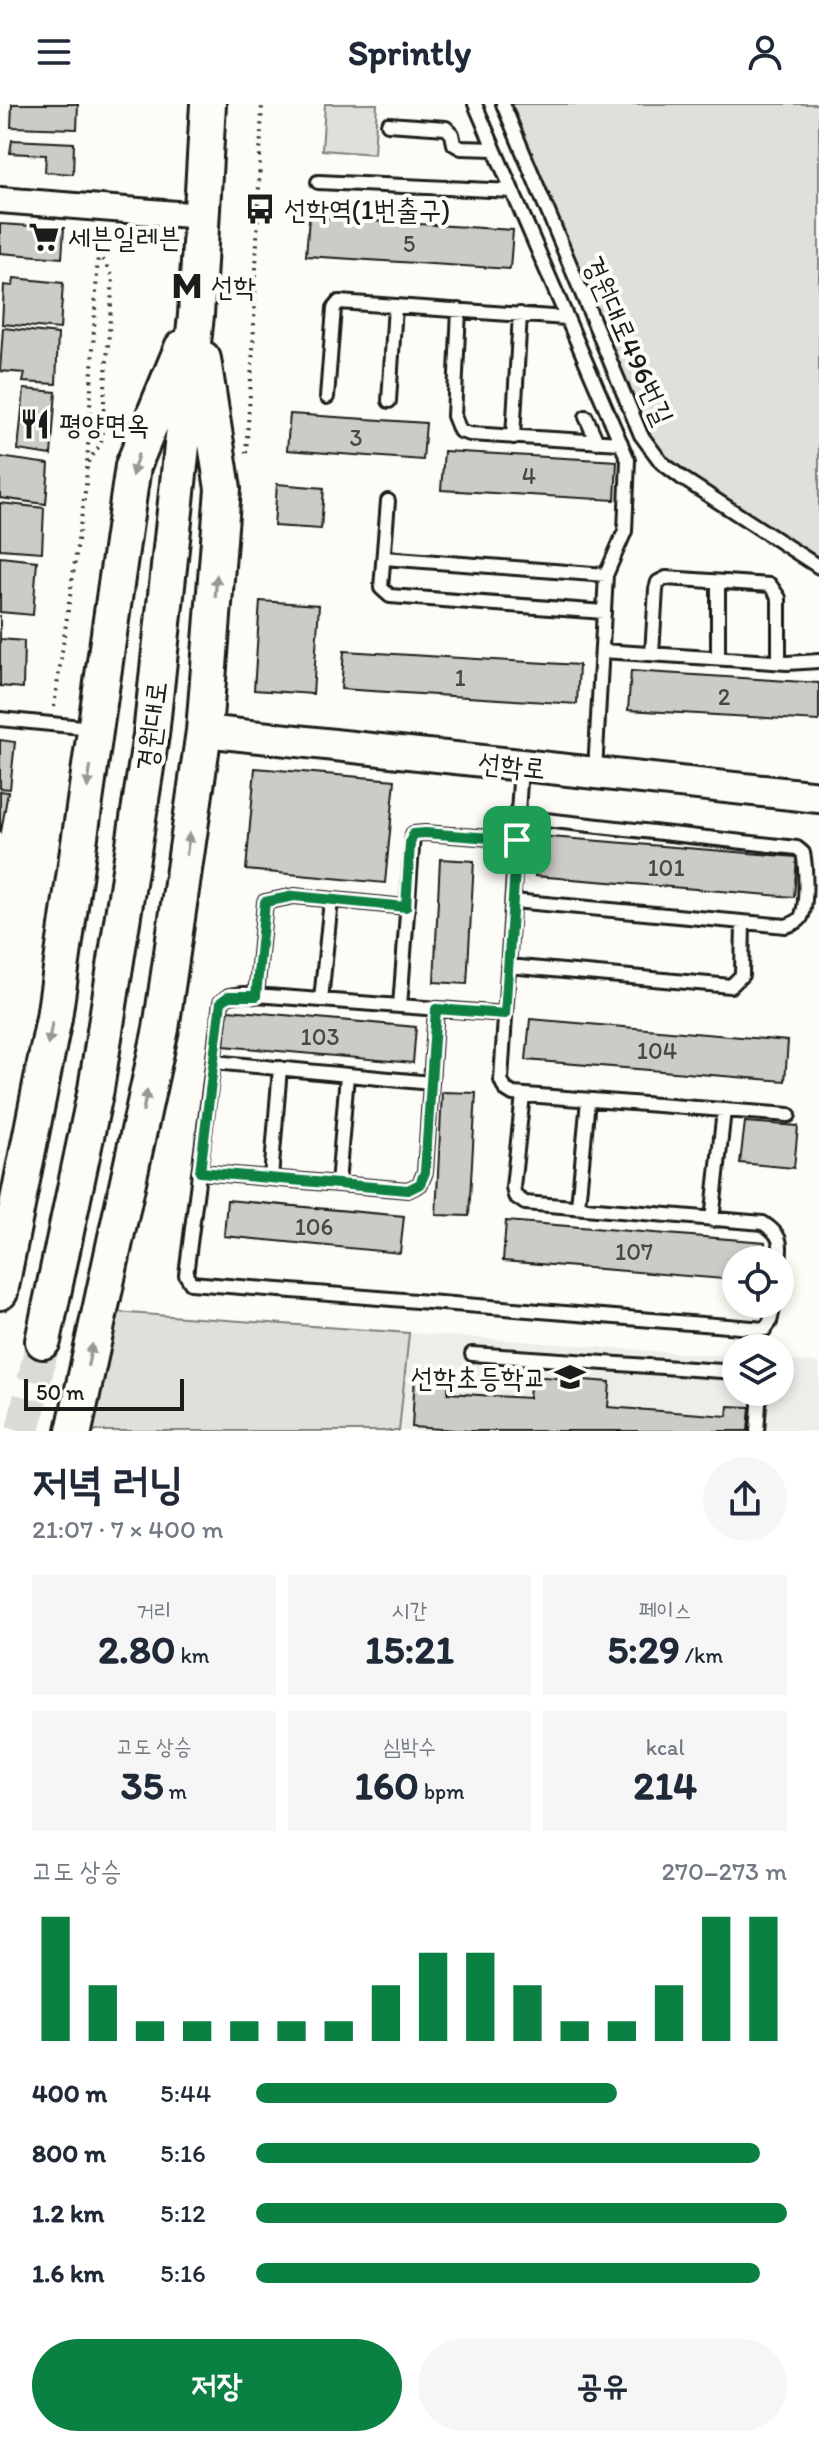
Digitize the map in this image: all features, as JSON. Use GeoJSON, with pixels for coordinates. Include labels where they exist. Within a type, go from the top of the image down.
{"type":"FeatureCollection","features":[{"type":"Feature","properties":{"kind":"main road","name":"경원대로"},"geometry":{"type":"LineString","coordinates":[[43,1341],[96,1089],[151,735],[196,315],[208,104]]}},
{"type":"Feature","properties":{"kind":"main road"},"geometry":{"type":"LineString","coordinates":[[0,1292],[54,1018],[133,466],[196,315]]}},
{"type":"Feature","properties":{"kind":"main road"},"geometry":{"type":"LineString","coordinates":[[74,1431],[161,1029],[204,731],[223,489],[196,315]]}},
{"type":"Feature","properties":{"kind":"street"},"geometry":{"type":"LineString","coordinates":[[0,200],[202,216]]}},
{"type":"Feature","properties":{"kind":"street","name":"선학로"},"geometry":{"type":"LineString","coordinates":[[204,731],[819,797]]}},
{"type":"Feature","properties":{"kind":"lane"},"geometry":{"type":"LineString","coordinates":[[475,104],[628,460],[625,531],[606,575],[595,774]]}},
{"type":"Feature","properties":{"kind":"lane","name":"경원대로496번길"},"geometry":{"type":"LineString","coordinates":[[503,104],[641,435],[661,462],[682,478],[819,567]]}},
{"type":"Feature","properties":{"kind":"lane"},"geometry":{"type":"LineString","coordinates":[[388,124],[446,128],[452,134],[454,144],[461,148],[494,149]]}},
{"type":"Feature","properties":{"kind":"lane"},"geometry":{"type":"LineString","coordinates":[[318,182],[512,191]]}},
{"type":"Feature","properties":{"kind":"lane"},"geometry":{"type":"LineString","coordinates":[[327,397],[334,308],[339,302],[566,318]]}},
{"type":"Feature","properties":{"kind":"lane"},"geometry":{"type":"LineString","coordinates":[[389,401],[395,306]]}},
{"type":"Feature","properties":{"kind":"lane"},"geometry":{"type":"LineString","coordinates":[[459,310],[454,416],[460,431],[621,443]]}},
{"type":"Feature","properties":{"kind":"lane"},"geometry":{"type":"LineString","coordinates":[[513,437],[520,314]]}},
{"type":"Feature","properties":{"kind":"lane"},"geometry":{"type":"LineString","coordinates":[[586,417],[597,442]]}},
{"type":"Feature","properties":{"kind":"lane"},"geometry":{"type":"LineString","coordinates":[[388,501],[381,588],[390,596],[604,612]]}},
{"type":"Feature","properties":{"kind":"lane"},"geometry":{"type":"LineString","coordinates":[[384,558],[606,575]]}},
{"type":"Feature","properties":{"kind":"lane"},"geometry":{"type":"LineString","coordinates":[[652,654],[656,589],[658,582],[666,578],[770,585],[779,598],[779,662]]}},
{"type":"Feature","properties":{"kind":"lane"},"geometry":{"type":"LineString","coordinates":[[718,582],[718,658]]}},
{"type":"Feature","properties":{"kind":"lane"},"geometry":{"type":"LineString","coordinates":[[602,651],[779,662],[819,661]]}},
{"type":"Feature","properties":{"kind":"lane"},"geometry":{"type":"LineString","coordinates":[[0,719],[96,729]]}},
{"type":"Feature","properties":{"kind":"lane"},"geometry":{"type":"LineString","coordinates":[[521,766],[501,1080],[505,1089],[523,1095],[789,1115]]}},
{"type":"Feature","properties":{"kind":"lane"},"geometry":{"type":"LineString","coordinates":[[513,901],[786,926],[797,922],[802,914],[805,864],[803,853],[797,848],[518,817]]}},
{"type":"Feature","properties":{"kind":"lane"},"geometry":{"type":"LineString","coordinates":[[400,1006],[413,834],[517,840]]}},
{"type":"Feature","properties":{"kind":"lane"},"geometry":{"type":"LineString","coordinates":[[256,996],[265,902],[294,896],[406,907]]}},
{"type":"Feature","properties":{"kind":"lane"},"geometry":{"type":"LineString","coordinates":[[321,1000],[331,900]]}},
{"type":"Feature","properties":{"kind":"lane"},"geometry":{"type":"LineString","coordinates":[[508,966],[731,986],[742,975],[743,922]]}},
{"type":"Feature","properties":{"kind":"lane"},"geometry":{"type":"LineString","coordinates":[[505,1014],[256,996],[229,996],[221,1002],[186,1275],[191,1283],[765,1329],[771,1318]]}},
{"type":"Feature","properties":{"kind":"lane"},"geometry":{"type":"LineString","coordinates":[[200,1172],[408,1190],[420,1184],[425,1172],[436,1009]]}},
{"type":"Feature","properties":{"kind":"lane"},"geometry":{"type":"LineString","coordinates":[[214,1062],[431,1083]]}},
{"type":"Feature","properties":{"kind":"lane"},"geometry":{"type":"LineString","coordinates":[[271,1178],[280,1068]]}},
{"type":"Feature","properties":{"kind":"lane"},"geometry":{"type":"LineString","coordinates":[[338,1184],[347,1075]]}},
{"type":"Feature","properties":{"kind":"lane"},"geometry":{"type":"LineString","coordinates":[[523,1095],[513,1187],[515,1196],[525,1203],[763,1223],[776,1231],[781,1246]]}},
{"type":"Feature","properties":{"kind":"lane"},"geometry":{"type":"LineString","coordinates":[[578,1206],[588,1100]]}},
{"type":"Feature","properties":{"kind":"lane"},"geometry":{"type":"LineString","coordinates":[[712,1220],[724,1110]]}},
{"type":"Feature","properties":{"kind":"lane"},"geometry":{"type":"LineString","coordinates":[[472,1354],[722,1371]]}},
{"type":"Feature","properties":{"kind":"lane"},"geometry":{"type":"LineString","coordinates":[[757,1431],[759,1406]]}},
{"type":"Feature","properties":{"kind":"path"},"geometry":{"type":"LineString","coordinates":[[248,450],[262,104]]}},
{"type":"Feature","properties":{"kind":"path"},"geometry":{"type":"LineString","coordinates":[[52,724],[87,464],[101,208]]}},
{"type":"Feature","properties":{"kind":"path"},"geometry":{"type":"LineString","coordinates":[[87,464],[101,443],[113,277],[98,252]]}},
{"type":"Feature","properties":{"kind":"shaded area"},"geometry":{"type":"Polygon","coordinates":[[[325,104],[377,104],[374,154],[322,150],[325,104]]]}},
{"type":"Feature","properties":{"kind":"shaded area"},"geometry":{"type":"Polygon","coordinates":[[[501,104],[819,104],[819,567],[682,478],[641,435],[501,104]]]}},
{"type":"Feature","properties":{"kind":"shaded area"},"geometry":{"type":"Polygon","coordinates":[[[100,1311],[409,1333],[399,1431],[74,1431],[100,1311]]]}},
{"type":"Feature","properties":{"kind":"shaded area","name":"선학초등학교"},"geometry":{"type":"Polygon","coordinates":[[[409,1333],[722,1356],[722,1406],[794,1406],[794,1361],[819,1363],[819,1431],[399,1431],[409,1333]]]}},
{"type":"Feature","properties":{"kind":"building"},"geometry":{"type":"Polygon","coordinates":[[[12,104],[78,104],[77,129],[11,127],[12,104]]]}},
{"type":"Feature","properties":{"kind":"building"},"geometry":{"type":"Polygon","coordinates":[[[12,140],[74,143],[73,174],[45,172],[46,155],[10,153],[12,140]]]}},
{"type":"Feature","properties":{"kind":"building"},"geometry":{"type":"Polygon","coordinates":[[[309,217],[513,230],[510,269],[306,256],[309,217]]]}},
{"type":"Feature","properties":{"kind":"building"},"geometry":{"type":"Polygon","coordinates":[[[0,224],[64,228],[62,258],[0,253],[0,224]]]}},
{"type":"Feature","properties":{"kind":"building"},"geometry":{"type":"Polygon","coordinates":[[[14,278],[63,283],[60,329],[2,324],[4,285],[13,286],[14,278]]]}},
{"type":"Feature","properties":{"kind":"building"},"geometry":{"type":"Polygon","coordinates":[[[3,328],[58,334],[56,384],[23,382],[25,373],[0,371],[3,328]]]}},
{"type":"Feature","properties":{"kind":"building"},"geometry":{"type":"Polygon","coordinates":[[[24,389],[56,392],[51,455],[18,450],[24,389]]]}},
{"type":"Feature","properties":{"kind":"building"},"geometry":{"type":"Polygon","coordinates":[[[290,414],[426,423],[423,460],[287,450],[290,414]]]}},
{"type":"Feature","properties":{"kind":"building"},"geometry":{"type":"Polygon","coordinates":[[[444,451],[617,461],[615,500],[441,490],[444,451]]]}},
{"type":"Feature","properties":{"kind":"building"},"geometry":{"type":"Polygon","coordinates":[[[0,457],[49,464],[46,504],[0,498],[0,457]]]}},
{"type":"Feature","properties":{"kind":"building"},"geometry":{"type":"Polygon","coordinates":[[[277,484],[324,488],[321,529],[274,526],[277,484]]]}},
{"type":"Feature","properties":{"kind":"building"},"geometry":{"type":"Polygon","coordinates":[[[0,503],[44,508],[42,552],[0,549],[0,503]]]}},
{"type":"Feature","properties":{"kind":"building"},"geometry":{"type":"Polygon","coordinates":[[[0,557],[37,561],[33,615],[0,612],[0,557]]]}},
{"type":"Feature","properties":{"kind":"building"},"geometry":{"type":"Polygon","coordinates":[[[260,601],[319,605],[313,694],[254,690],[260,601]]]}},
{"type":"Feature","properties":{"kind":"building"},"geometry":{"type":"Polygon","coordinates":[[[0,639],[24,641],[23,688],[0,686],[0,639]]]}},
{"type":"Feature","properties":{"kind":"building"},"geometry":{"type":"Polygon","coordinates":[[[344,651],[579,665],[577,704],[341,689],[344,651]]]}},
{"type":"Feature","properties":{"kind":"building"},"geometry":{"type":"Polygon","coordinates":[[[631,671],[819,683],[819,721],[628,710],[631,671]]]}},
{"type":"Feature","properties":{"kind":"building"},"geometry":{"type":"Polygon","coordinates":[[[0,740],[15,742],[10,789],[0,788],[0,740]]]}},
{"type":"Feature","properties":{"kind":"building"},"geometry":{"type":"Polygon","coordinates":[[[255,768],[395,780],[385,883],[246,870],[255,768]]]}},
{"type":"Feature","properties":{"kind":"building"},"geometry":{"type":"Polygon","coordinates":[[[0,791],[8,792],[1,832],[0,831],[0,791]]]}},
{"type":"Feature","properties":{"kind":"building"},"geometry":{"type":"Polygon","coordinates":[[[538,836],[797,857],[794,897],[535,876],[538,836]]]}},
{"type":"Feature","properties":{"kind":"building"},"geometry":{"type":"Polygon","coordinates":[[[440,859],[474,861],[467,984],[434,982],[440,859]]]}},
{"type":"Feature","properties":{"kind":"building"},"geometry":{"type":"Polygon","coordinates":[[[228,1010],[416,1027],[413,1063],[224,1046],[228,1010]]]}},
{"type":"Feature","properties":{"kind":"building"},"geometry":{"type":"Polygon","coordinates":[[[530,1019],[788,1041],[785,1081],[526,1060],[530,1019]]]}},
{"type":"Feature","properties":{"kind":"building"},"geometry":{"type":"Polygon","coordinates":[[[442,1092],[476,1093],[469,1216],[436,1215],[442,1092]]]}},
{"type":"Feature","properties":{"kind":"building"},"geometry":{"type":"Polygon","coordinates":[[[745,1122],[798,1126],[794,1168],[740,1163],[745,1122]]]}},
{"type":"Feature","properties":{"kind":"building"},"geometry":{"type":"Polygon","coordinates":[[[227,1200],[404,1216],[400,1253],[224,1236],[227,1200]]]}},
{"type":"Feature","properties":{"kind":"building"},"geometry":{"type":"Polygon","coordinates":[[[506,1221],[765,1242],[765,1246],[722,1246],[722,1279],[503,1261],[506,1221]]]}},
{"type":"Feature","properties":{"kind":"building"},"geometry":{"type":"Polygon","coordinates":[[[415,1374],[449,1377],[448,1393],[529,1398],[531,1376],[610,1382],[608,1407],[727,1416],[728,1406],[750,1407],[748,1431],[470,1431],[412,1427],[415,1374]]]}},
{"type":"Feature","properties":{"kind":"tunnel"},"geometry":{"type":"LineString","coordinates":[[23,1431],[43,1341]]}},
{"type":"Feature","properties":{"kind":"place","name":"선학역(1번출구)"},"geometry":{"type":"Point","coordinates":[260,209]}},
{"type":"Feature","properties":{"kind":"place","name":"세븐일레븐"},"geometry":{"type":"Point","coordinates":[44,237]}},
{"type":"Feature","properties":{"kind":"place","name":"선학"},"geometry":{"type":"Point","coordinates":[187,286]}},
{"type":"Feature","properties":{"kind":"place","name":"평양면옥"},"geometry":{"type":"Point","coordinates":[35,424]}},
{"type":"Feature","properties":{"kind":"place","name":"선학초등학교"},"geometry":{"type":"Point","coordinates":[570,1377]}},
{"type":"Feature","properties":{"kind":"route"},"geometry":{"type":"LineString","coordinates":[[413,834],[517,840],[505,1014],[436,1009],[425,1172],[420,1184],[408,1190],[200,1172],[221,1002],[229,996],[256,996],[265,902],[294,896],[406,907],[413,834]]}}]}
